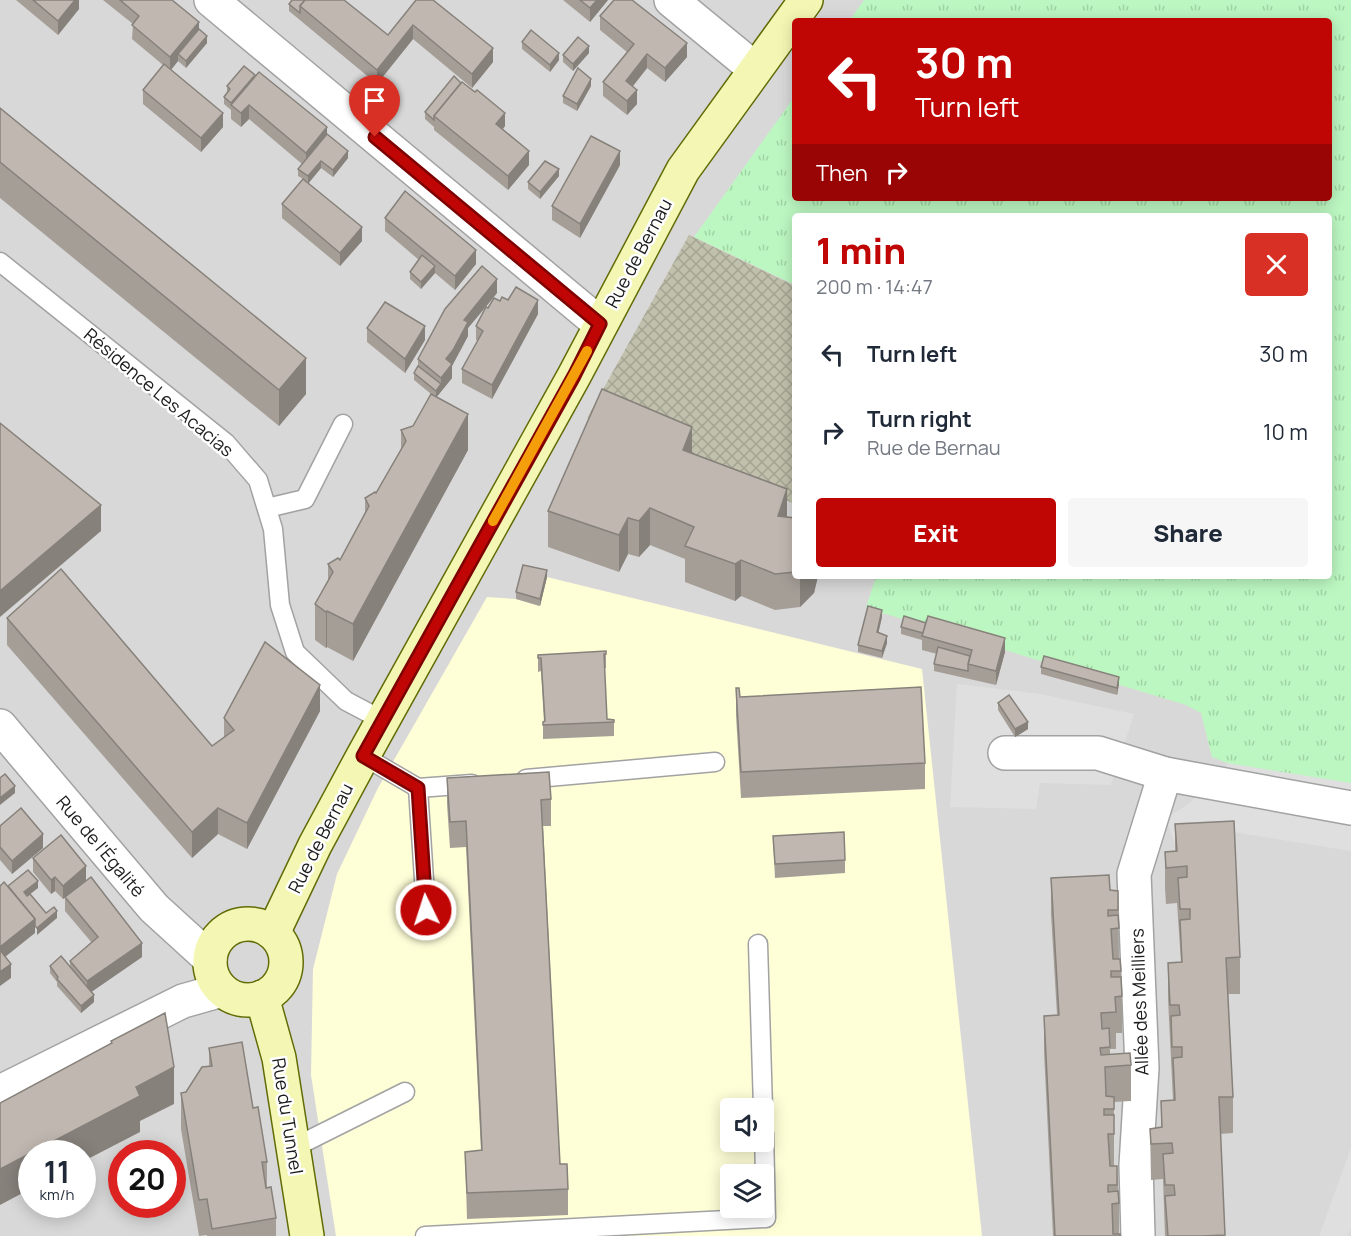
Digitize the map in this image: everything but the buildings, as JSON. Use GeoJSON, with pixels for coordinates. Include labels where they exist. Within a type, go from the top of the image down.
{"type":"FeatureCollection","features":[{"type":"Feature","properties":{"kind":"street"},"geometry":{"type":"LineString","coordinates":[[211,0],[600,324]]}},
{"type":"Feature","properties":{"kind":"street"},"geometry":{"type":"LineString","coordinates":[[671,0],[755,69]]}},
{"type":"Feature","properties":{"kind":"street","name":"Rue de Bernau"},"geometry":{"type":"LineString","coordinates":[[793,18],[806,0]]}},
{"type":"Feature","properties":{"kind":"street","name":"Rue de Bernau"},"geometry":{"type":"LineString","coordinates":[[273,933],[315,845],[382,720],[574,376],[682,171],[792,19]]}},
{"type":"Feature","properties":{"kind":"street","name":"Rue de l'Égalité"},"geometry":{"type":"LineString","coordinates":[[0,726],[154,908],[210,959]]}},
{"type":"Feature","properties":{"kind":"street"},"geometry":{"type":"LineString","coordinates":[[1005,753],[1098,753],[1165,774],[1351,808]]}},
{"type":"Feature","properties":{"kind":"street","name":"Allée des Meilliers"},"geometry":{"type":"LineString","coordinates":[[1138,1236],[1136,1165],[1142,1068],[1134,874],[1165,774]]}},
{"type":"Feature","properties":{"kind":"street"},"geometry":{"type":"LineString","coordinates":[[239,924],[262,926],[273,933],[283,949],[286,968],[277,985],[262,997],[252,1000],[241,999],[222,990],[215,982],[210,959],[219,937],[228,929],[239,924]]}},
{"type":"Feature","properties":{"kind":"street"},"geometry":{"type":"LineString","coordinates":[[0,1092],[183,1001],[222,990]]}},
{"type":"Feature","properties":{"kind":"street","name":"Rue du Tunnel"},"geometry":{"type":"LineString","coordinates":[[262,997],[279,1058],[307,1236]]}},
{"type":"Feature","properties":{"kind":"lane","name":"Résidence Les Acacias"},"geometry":{"type":"LineString","coordinates":[[0,262],[226,442],[258,480],[273,529],[280,605],[295,652],[346,701],[382,720]]}},
{"type":"Feature","properties":{"kind":"lane"},"geometry":{"type":"LineString","coordinates":[[267,508],[304,499],[343,424]]}},
{"type":"Feature","properties":{"kind":"lane"},"geometry":{"type":"LineString","coordinates":[[363,756],[418,788],[489,782]]}},
{"type":"Feature","properties":{"kind":"lane"},"geometry":{"type":"LineString","coordinates":[[513,780],[715,762]]}},
{"type":"Feature","properties":{"kind":"lane"},"geometry":{"type":"LineString","coordinates":[[418,788],[426,910]]}},
{"type":"Feature","properties":{"kind":"lane"},"geometry":{"type":"LineString","coordinates":[[758,944],[763,1098]]}},
{"type":"Feature","properties":{"kind":"lane"},"geometry":{"type":"LineString","coordinates":[[293,1148],[405,1092]]}},
{"type":"Feature","properties":{"kind":"lane"},"geometry":{"type":"LineString","coordinates":[[425,1236],[766,1218],[764,1152]]}},
{"type":"Feature","properties":{"kind":"shaded area"},"geometry":{"type":"Polygon","coordinates":[[[0,0],[1351,0],[1351,1236],[0,1236],[0,0]]]}},
{"type":"Feature","properties":{"kind":"shaded area"},"geometry":{"type":"Polygon","coordinates":[[[689,235],[792,285],[792,503],[587,418],[689,235]]]}},
{"type":"Feature","properties":{"kind":"shaded area"},"geometry":{"type":"Polygon","coordinates":[[[547,577],[922,669],[982,1236],[336,1236],[311,1075],[313,969],[337,874],[378,788],[487,597],[516,599],[539,606],[547,577]]]}},
{"type":"Feature","properties":{"kind":"shaded area"},"geometry":{"type":"Polygon","coordinates":[[[957,684],[1040,694],[1134,714],[1111,785],[1040,783],[1036,809],[950,807],[957,684]]]}},
{"type":"Feature","properties":{"kind":"shaded area"},"geometry":{"type":"Polygon","coordinates":[[[1227,763],[1351,783],[1351,800],[1224,776],[1227,763]]]}},
{"type":"Feature","properties":{"kind":"shaded area"},"geometry":{"type":"Polygon","coordinates":[[[1198,795],[1351,821],[1351,851],[1215,829],[1175,844],[1166,818],[1198,795]]]}},
{"type":"Feature","properties":{"kind":"shaded area"},"geometry":{"type":"Polygon","coordinates":[[[1351,1148],[1351,1228],[1348,1236],[1319,1236],[1351,1148]]]}},
{"type":"Feature","properties":{"kind":"green space"},"geometry":{"type":"Polygon","coordinates":[[[864,0],[1351,0],[1351,792],[1227,763],[1212,757],[1201,713],[1186,705],[866,608],[875,579],[1332,579],[1332,213],[792,213],[792,284],[694,237],[792,100],[792,201],[1332,201],[1332,18],[851,18],[864,0]]]}},
{"type":"Feature","properties":{"kind":"slow traffic"},"geometry":{"type":"LineString","coordinates":[[493,521],[587,351]]}},
{"type":"Feature","properties":{"kind":"route"},"geometry":{"type":"LineString","coordinates":[[375,137],[600,324],[574,376],[363,756],[418,788],[426,910]]}}]}
